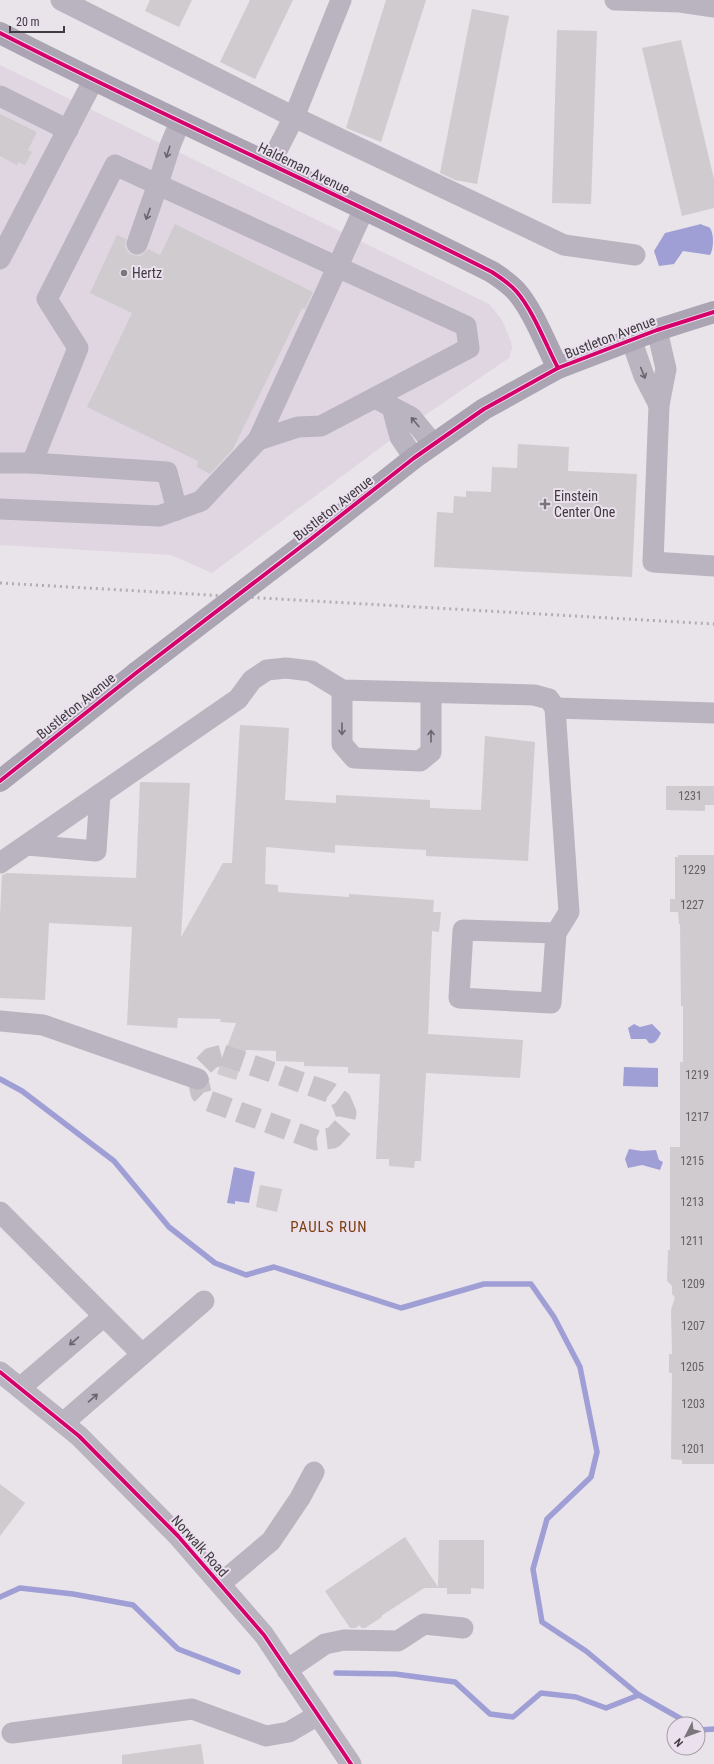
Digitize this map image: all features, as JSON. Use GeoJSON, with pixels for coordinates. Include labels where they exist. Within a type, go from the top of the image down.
{"type":"FeatureCollection","features":[{"type":"Feature","properties":{"kind":"main road","name":"Haldeman Avenue"},"geometry":{"type":"LineString","coordinates":[[0,33],[93,81],[441,246],[505,281],[517,292],[525,303],[558,368]]}},
{"type":"Feature","properties":{"kind":"main road","name":"Bustleton Avenue"},"geometry":{"type":"LineString","coordinates":[[0,781],[136,673],[414,458],[484,409],[558,368],[631,339],[714,312]]}},
{"type":"Feature","properties":{"kind":"street"},"geometry":{"type":"LineString","coordinates":[[61,0],[294,117],[564,246],[635,255]]}},
{"type":"Feature","properties":{"kind":"street"},"geometry":{"type":"LineString","coordinates":[[270,164],[294,117],[341,0]]}},
{"type":"Feature","properties":{"kind":"street"},"geometry":{"type":"LineString","coordinates":[[615,0],[680,2],[714,7]]}},
{"type":"Feature","properties":{"kind":"street"},"geometry":{"type":"LineString","coordinates":[[0,259],[93,81]]}},
{"type":"Feature","properties":{"kind":"street"},"geometry":{"type":"LineString","coordinates":[[0,96],[68,130]]}},
{"type":"Feature","properties":{"kind":"street"},"geometry":{"type":"LineString","coordinates":[[137,244],[170,146],[180,122]]}},
{"type":"Feature","properties":{"kind":"street"},"geometry":{"type":"LineString","coordinates":[[32,463],[78,348],[47,299],[115,165],[466,326],[469,348],[384,402],[321,426],[298,426],[258,440]]}},
{"type":"Feature","properties":{"kind":"street"},"geometry":{"type":"LineString","coordinates":[[0,509],[159,516],[201,501],[258,440],[364,209]]}},
{"type":"Feature","properties":{"kind":"street"},"geometry":{"type":"LineString","coordinates":[[657,330],[666,369],[659,405],[653,562],[714,566]]}},
{"type":"Feature","properties":{"kind":"street"},"geometry":{"type":"LineString","coordinates":[[631,339],[644,376],[659,405]]}},
{"type":"Feature","properties":{"kind":"street"},"geometry":{"type":"LineString","coordinates":[[384,402],[411,417],[433,444]]}},
{"type":"Feature","properties":{"kind":"street"},"geometry":{"type":"LineString","coordinates":[[384,402],[400,437],[414,458]]}},
{"type":"Feature","properties":{"kind":"street"},"geometry":{"type":"LineString","coordinates":[[0,463],[32,463],[167,472],[177,510]]}},
{"type":"Feature","properties":{"kind":"street"},"geometry":{"type":"LineString","coordinates":[[0,863],[238,699],[252,680],[267,670],[286,668],[311,671],[342,690],[534,695],[549,699],[555,708],[569,912],[556,933],[551,1003],[458,998],[462,930],[556,933]]}},
{"type":"Feature","properties":{"kind":"street"},"geometry":{"type":"LineString","coordinates":[[342,690],[342,744],[354,758],[420,761],[432,752],[431,692]]}},
{"type":"Feature","properties":{"kind":"street"},"geometry":{"type":"LineString","coordinates":[[555,708],[714,713]]}},
{"type":"Feature","properties":{"kind":"street"},"geometry":{"type":"LineString","coordinates":[[27,845],[96,851],[100,794]]}},
{"type":"Feature","properties":{"kind":"street"},"geometry":{"type":"LineString","coordinates":[[0,1021],[43,1025],[198,1079]]}},
{"type":"Feature","properties":{"kind":"street"},"geometry":{"type":"LineString","coordinates":[[0,1212],[142,1354]]}},
{"type":"Feature","properties":{"kind":"street"},"geometry":{"type":"LineString","coordinates":[[63,1423],[204,1300]]}},
{"type":"Feature","properties":{"kind":"street"},"geometry":{"type":"LineString","coordinates":[[20,1388],[104,1316]]}},
{"type":"Feature","properties":{"kind":"street","name":"Norwalk Road"},"geometry":{"type":"LineString","coordinates":[[0,1372],[79,1436],[178,1536],[264,1635],[351,1764]]}},
{"type":"Feature","properties":{"kind":"street"},"geometry":{"type":"LineString","coordinates":[[220,1584],[271,1541],[300,1498],[314,1472]]}},
{"type":"Feature","properties":{"kind":"street"},"geometry":{"type":"LineString","coordinates":[[287,1670],[325,1644],[344,1640],[398,1641],[424,1624],[463,1628]]}},
{"type":"Feature","properties":{"kind":"street"},"geometry":{"type":"LineString","coordinates":[[12,1733],[192,1709],[266,1736],[288,1732],[318,1715]]}},
{"type":"Feature","properties":{"kind":"shaded area"},"geometry":{"type":"Polygon","coordinates":[[[0,65],[489,304],[502,320],[511,341],[512,348],[509,358],[412,424],[212,573],[171,555],[0,545],[0,65]]]}},
{"type":"Feature","properties":{"kind":"water"},"geometry":{"type":"Polygon","coordinates":[[[701,224],[710,228],[713,237],[713,245],[710,255],[683,251],[674,264],[659,266],[654,251],[665,233],[701,224]]]}},
{"type":"Feature","properties":{"kind":"water"},"geometry":{"type":"Polygon","coordinates":[[[634,1024],[640,1027],[652,1024],[661,1033],[653,1043],[649,1043],[646,1039],[631,1039],[628,1028],[634,1024]]]}},
{"type":"Feature","properties":{"kind":"water"},"geometry":{"type":"Polygon","coordinates":[[[624,1067],[658,1068],[658,1087],[623,1086],[624,1067]]]}},
{"type":"Feature","properties":{"kind":"water"},"geometry":{"type":"Polygon","coordinates":[[[629,1149],[642,1151],[656,1150],[659,1160],[663,1162],[660,1170],[642,1165],[628,1168],[625,1159],[629,1149]]]}},
{"type":"Feature","properties":{"kind":"water"},"geometry":{"type":"Polygon","coordinates":[[[234,1167],[255,1172],[249,1203],[235,1201],[235,1204],[227,1203],[234,1167]]]}},
{"type":"Feature","properties":{"kind":"building"},"geometry":{"type":"Polygon","coordinates":[[[150,0],[192,0],[179,27],[145,11],[150,0]]]}},
{"type":"Feature","properties":{"kind":"building"},"geometry":{"type":"Polygon","coordinates":[[[250,0],[293,0],[255,79],[220,62],[250,0]]]}},
{"type":"Feature","properties":{"kind":"building"},"geometry":{"type":"Polygon","coordinates":[[[386,0],[426,0],[381,142],[346,128],[386,0]]]}},
{"type":"Feature","properties":{"kind":"building"},"geometry":{"type":"Polygon","coordinates":[[[472,9],[509,16],[477,184],[455,180],[440,173],[472,9]]]}},
{"type":"Feature","properties":{"kind":"building"},"geometry":{"type":"Polygon","coordinates":[[[557,30],[597,31],[591,204],[552,203],[557,30]]]}},
{"type":"Feature","properties":{"kind":"building"},"geometry":{"type":"Polygon","coordinates":[[[681,40],[714,179],[714,208],[682,216],[642,48],[681,40]]]}},
{"type":"Feature","properties":{"kind":"building"},"geometry":{"type":"Polygon","coordinates":[[[0,114],[37,132],[28,150],[32,152],[25,165],[18,162],[17,165],[0,156],[0,114]]]}},
{"type":"Feature","properties":{"kind":"building"},"geometry":{"type":"Polygon","coordinates":[[[175,224],[313,292],[305,309],[302,308],[233,449],[210,474],[197,467],[198,461],[87,407],[132,313],[90,293],[117,235],[126,239],[125,247],[128,252],[133,255],[140,256],[148,249],[160,255],[175,224]]]}},
{"type":"Feature","properties":{"kind":"building","name":"Einstein Center One"},"geometry":{"type":"Polygon","coordinates":[[[518,444],[569,447],[568,471],[637,474],[632,577],[434,567],[437,512],[453,513],[454,496],[466,497],[466,491],[491,492],[492,467],[517,468],[518,444]]]}},
{"type":"Feature","properties":{"kind":"building"},"geometry":{"type":"Polygon","coordinates":[[[240,725],[289,728],[285,800],[336,803],[336,795],[430,800],[430,808],[481,810],[485,736],[535,742],[528,861],[426,856],[426,850],[335,845],[335,853],[266,847],[265,884],[278,885],[278,892],[349,897],[349,894],[434,900],[433,912],[441,912],[439,932],[432,931],[428,1034],[523,1040],[520,1078],[426,1073],[421,1161],[415,1161],[414,1168],[389,1166],[389,1159],[376,1159],[380,1074],[348,1073],[348,1067],[304,1066],[304,1062],[276,1061],[276,1051],[246,1050],[236,1080],[217,1074],[236,1023],[220,1022],[221,1019],[178,1018],[177,1028],[127,1025],[132,927],[49,923],[45,1000],[0,998],[0,916],[2,875],[7,873],[136,878],[140,782],[190,783],[181,937],[223,863],[232,863],[240,725]]]}},
{"type":"Feature","properties":{"kind":"building"},"geometry":{"type":"Polygon","coordinates":[[[666,786],[714,786],[714,805],[705,805],[705,811],[666,810],[666,786]]]}},
{"type":"Feature","properties":{"kind":"building"},"geometry":{"type":"Polygon","coordinates":[[[678,855],[714,855],[714,1464],[682,1464],[682,1460],[671,1459],[672,1373],[669,1373],[669,1354],[672,1354],[671,1310],[675,1297],[672,1294],[672,1286],[667,1281],[668,1250],[670,1250],[670,1147],[680,1147],[680,1062],[683,1062],[683,1006],[681,1006],[680,924],[678,912],[670,912],[670,899],[675,899],[675,857],[678,857],[678,855]]]}},
{"type":"Feature","properties":{"kind":"building"},"geometry":{"type":"Polygon","coordinates":[[[260,1185],[282,1189],[277,1212],[256,1207],[260,1185]]]}},
{"type":"Feature","properties":{"kind":"building"},"geometry":{"type":"Polygon","coordinates":[[[0,1484],[25,1503],[0,1536],[0,1484]]]}},
{"type":"Feature","properties":{"kind":"building"},"geometry":{"type":"Polygon","coordinates":[[[405,1537],[438,1587],[439,1540],[484,1540],[484,1589],[471,1588],[471,1594],[447,1594],[447,1588],[424,1588],[365,1628],[361,1628],[360,1625],[355,1628],[350,1628],[325,1591],[405,1537]]]}},
{"type":"Feature","properties":{"kind":"building"},"geometry":{"type":"Polygon","coordinates":[[[201,1744],[204,1764],[122,1764],[122,1755],[201,1744]]]}},
{"type":"Feature","properties":{"kind":"waterway"},"geometry":{"type":"LineString","coordinates":[[0,1079],[22,1091],[114,1161],[169,1227],[215,1263],[246,1275],[274,1267],[401,1308],[484,1284],[531,1284],[554,1317],[580,1367],[597,1452],[591,1477],[547,1519],[533,1569],[542,1622],[586,1651],[639,1695],[676,1716]]}},
{"type":"Feature","properties":{"kind":"waterway"},"geometry":{"type":"LineString","coordinates":[[0,1597],[20,1588],[73,1594],[133,1605],[178,1649],[238,1672]]}},
{"type":"Feature","properties":{"kind":"waterway"},"geometry":{"type":"LineString","coordinates":[[336,1673],[395,1674],[455,1682],[490,1714],[513,1717],[541,1693],[576,1697],[606,1708],[639,1695]]}},
{"type":"Feature","properties":{"kind":"waterway"},"geometry":{"type":"LineString","coordinates":[[706,1730],[714,1729]]}},
{"type":"Feature","properties":{"kind":"tunnel"},"geometry":{"type":"LineString","coordinates":[[223,1055],[329,1092],[341,1101],[346,1113],[343,1127],[333,1138],[316,1140],[209,1101],[201,1093],[198,1079],[203,1066],[211,1058],[223,1055]]}},
{"type":"Feature","properties":{"kind":"railway"},"geometry":{"type":"LineString","coordinates":[[0,583],[714,624]]}},
{"type":"Feature","properties":{"kind":"cycle path"},"geometry":{"type":"LineString","coordinates":[[0,33],[122,94],[369,211],[492,272],[511,286],[522,299],[534,318],[558,368]]}},
{"type":"Feature","properties":{"kind":"cycle path"},"geometry":{"type":"LineString","coordinates":[[0,781],[136,673],[414,458],[484,409],[558,368],[657,330],[714,312]]}},
{"type":"Feature","properties":{"kind":"cycle path"},"geometry":{"type":"LineString","coordinates":[[0,1372],[79,1436],[178,1536],[264,1635],[351,1764]]}},
{"type":"Feature","properties":{"kind":"place","name":"Hertz"},"geometry":{"type":"Point","coordinates":[124,273]}},
{"type":"Feature","properties":{"kind":"place","name":"Einstein Center One"},"geometry":{"type":"Point","coordinates":[545,504]}},
{"type":"Feature","properties":{"kind":"district","name":"PAULS RUN"},"geometry":{"type":"Point","coordinates":[329,1227]}}]}
